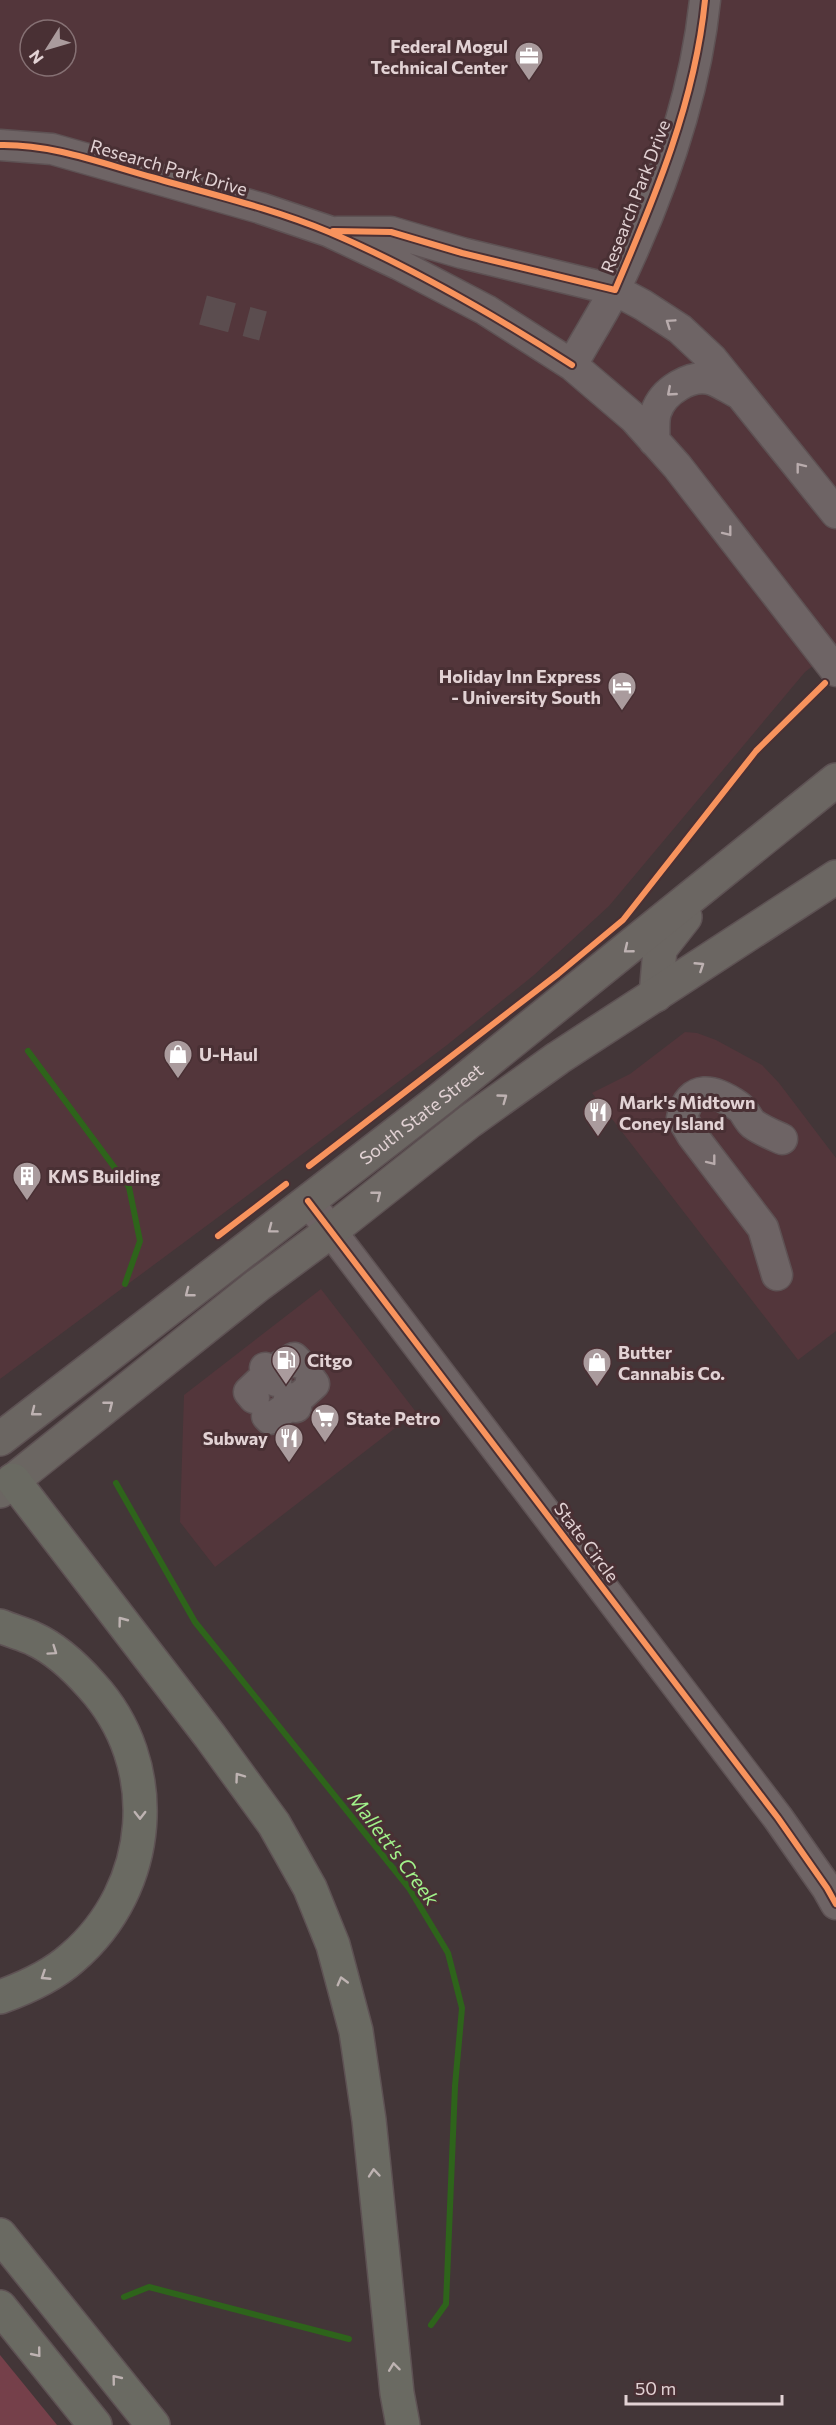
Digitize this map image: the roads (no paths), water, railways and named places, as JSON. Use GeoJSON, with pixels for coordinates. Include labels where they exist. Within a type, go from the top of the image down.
{"type":"FeatureCollection","features":[{"type":"Feature","properties":{"kind":"highway"},"geometry":{"type":"LineString","coordinates":[[4,1482],[210,1736],[274,1824],[309,1888],[321,1916],[333,1945],[356,2031],[369,2120],[397,2393],[403,2425]]}},
{"type":"Feature","properties":{"kind":"highway"},"geometry":{"type":"LineString","coordinates":[[0,1626],[35,1639],[72,1665],[108,1703],[128,1742],[139,1778],[141,1821],[134,1858],[122,1891],[103,1925],[72,1959],[33,1984],[0,1997]]}},
{"type":"Feature","properties":{"kind":"highway"},"geometry":{"type":"LineString","coordinates":[[0,2235],[153,2425]]}},
{"type":"Feature","properties":{"kind":"highway"},"geometry":{"type":"LineString","coordinates":[[0,2307],[95,2425]]}},
{"type":"Feature","properties":{"kind":"main road","name":"South State Street"},"geometry":{"type":"LineString","coordinates":[[0,1439],[442,1098],[836,780]]}},
{"type":"Feature","properties":{"kind":"main road"},"geometry":{"type":"LineString","coordinates":[[656,994],[660,950],[681,920],[741,870],[805,805]]}},
{"type":"Feature","properties":{"kind":"main road","name":"South State Street"},"geometry":{"type":"LineString","coordinates":[[4,1482],[331,1231],[470,1121],[558,1058],[836,877]]}},
{"type":"Feature","properties":{"kind":"street","name":"Research Park Drive"},"geometry":{"type":"LineString","coordinates":[[572,364],[615,290],[643,225],[680,120],[702,34],[705,0]]}},
{"type":"Feature","properties":{"kind":"street","name":"Research Park Drive"},"geometry":{"type":"LineString","coordinates":[[0,146],[52,149],[252,206],[328,231],[486,310],[572,364],[634,418],[677,465],[836,671]]}},
{"type":"Feature","properties":{"kind":"street","name":"Research Park Drive"},"geometry":{"type":"LineString","coordinates":[[328,231],[391,232],[462,253],[615,290],[643,305],[680,330],[712,359],[836,513]]}},
{"type":"Feature","properties":{"kind":"street"},"geometry":{"type":"LineString","coordinates":[[654,441],[656,413],[659,407],[675,388],[694,378],[712,380],[742,396]]}},
{"type":"Feature","properties":{"kind":"street"},"geometry":{"type":"LineString","coordinates":[[777,1275],[764,1228],[692,1135],[682,1118],[685,1104],[694,1095],[709,1092],[740,1107],[753,1124],[782,1139]]}},
{"type":"Feature","properties":{"kind":"street","name":"State Circle"},"geometry":{"type":"LineString","coordinates":[[308,1201],[778,1818],[836,1904]]}},
{"type":"Feature","properties":{"kind":"street"},"geometry":{"type":"LineString","coordinates":[[235,1257],[258,1285]]}},
{"type":"Feature","properties":{"kind":"waterway","name":"Mallett's Creek"},"geometry":{"type":"LineString","coordinates":[[28,1051],[129,1187],[140,1241],[125,1284]]}},
{"type":"Feature","properties":{"kind":"waterway","name":"Mallett's Creek"},"geometry":{"type":"LineString","coordinates":[[116,1483],[195,1622],[409,1888],[448,1953],[462,2008],[455,2086],[446,2304],[431,2325]]}},
{"type":"Feature","properties":{"kind":"waterway","name":"Mallett's Creek"},"geometry":{"type":"LineString","coordinates":[[124,2297],[149,2287],[349,2339]]}},
{"type":"Feature","properties":{"kind":"tunnel"},"geometry":{"type":"LineString","coordinates":[[203,310],[263,326]]}},
{"type":"Feature","properties":{"kind":"place","name":"Federal Mogul Technical Center"},"geometry":{"type":"Point","coordinates":[529,82]}},
{"type":"Feature","properties":{"kind":"place","name":"Holiday Inn Express - University South"},"geometry":{"type":"Point","coordinates":[622,712]}},
{"type":"Feature","properties":{"kind":"place","name":"U-Haul"},"geometry":{"type":"Point","coordinates":[178,1080]}},
{"type":"Feature","properties":{"kind":"place","name":"Mark's Midtown Coney Island"},"geometry":{"type":"Point","coordinates":[598,1138]}},
{"type":"Feature","properties":{"kind":"place","name":"KMS Building"},"geometry":{"type":"Point","coordinates":[27,1202]}},
{"type":"Feature","properties":{"kind":"place","name":"Citgo"},"geometry":{"type":"Point","coordinates":[286,1386]}},
{"type":"Feature","properties":{"kind":"place","name":"Butter Cannabis Co."},"geometry":{"type":"Point","coordinates":[597,1388]}},
{"type":"Feature","properties":{"kind":"place","name":"State Petro"},"geometry":{"type":"Point","coordinates":[325,1444]}},
{"type":"Feature","properties":{"kind":"place","name":"Subway"},"geometry":{"type":"Point","coordinates":[289,1464]}}]}
